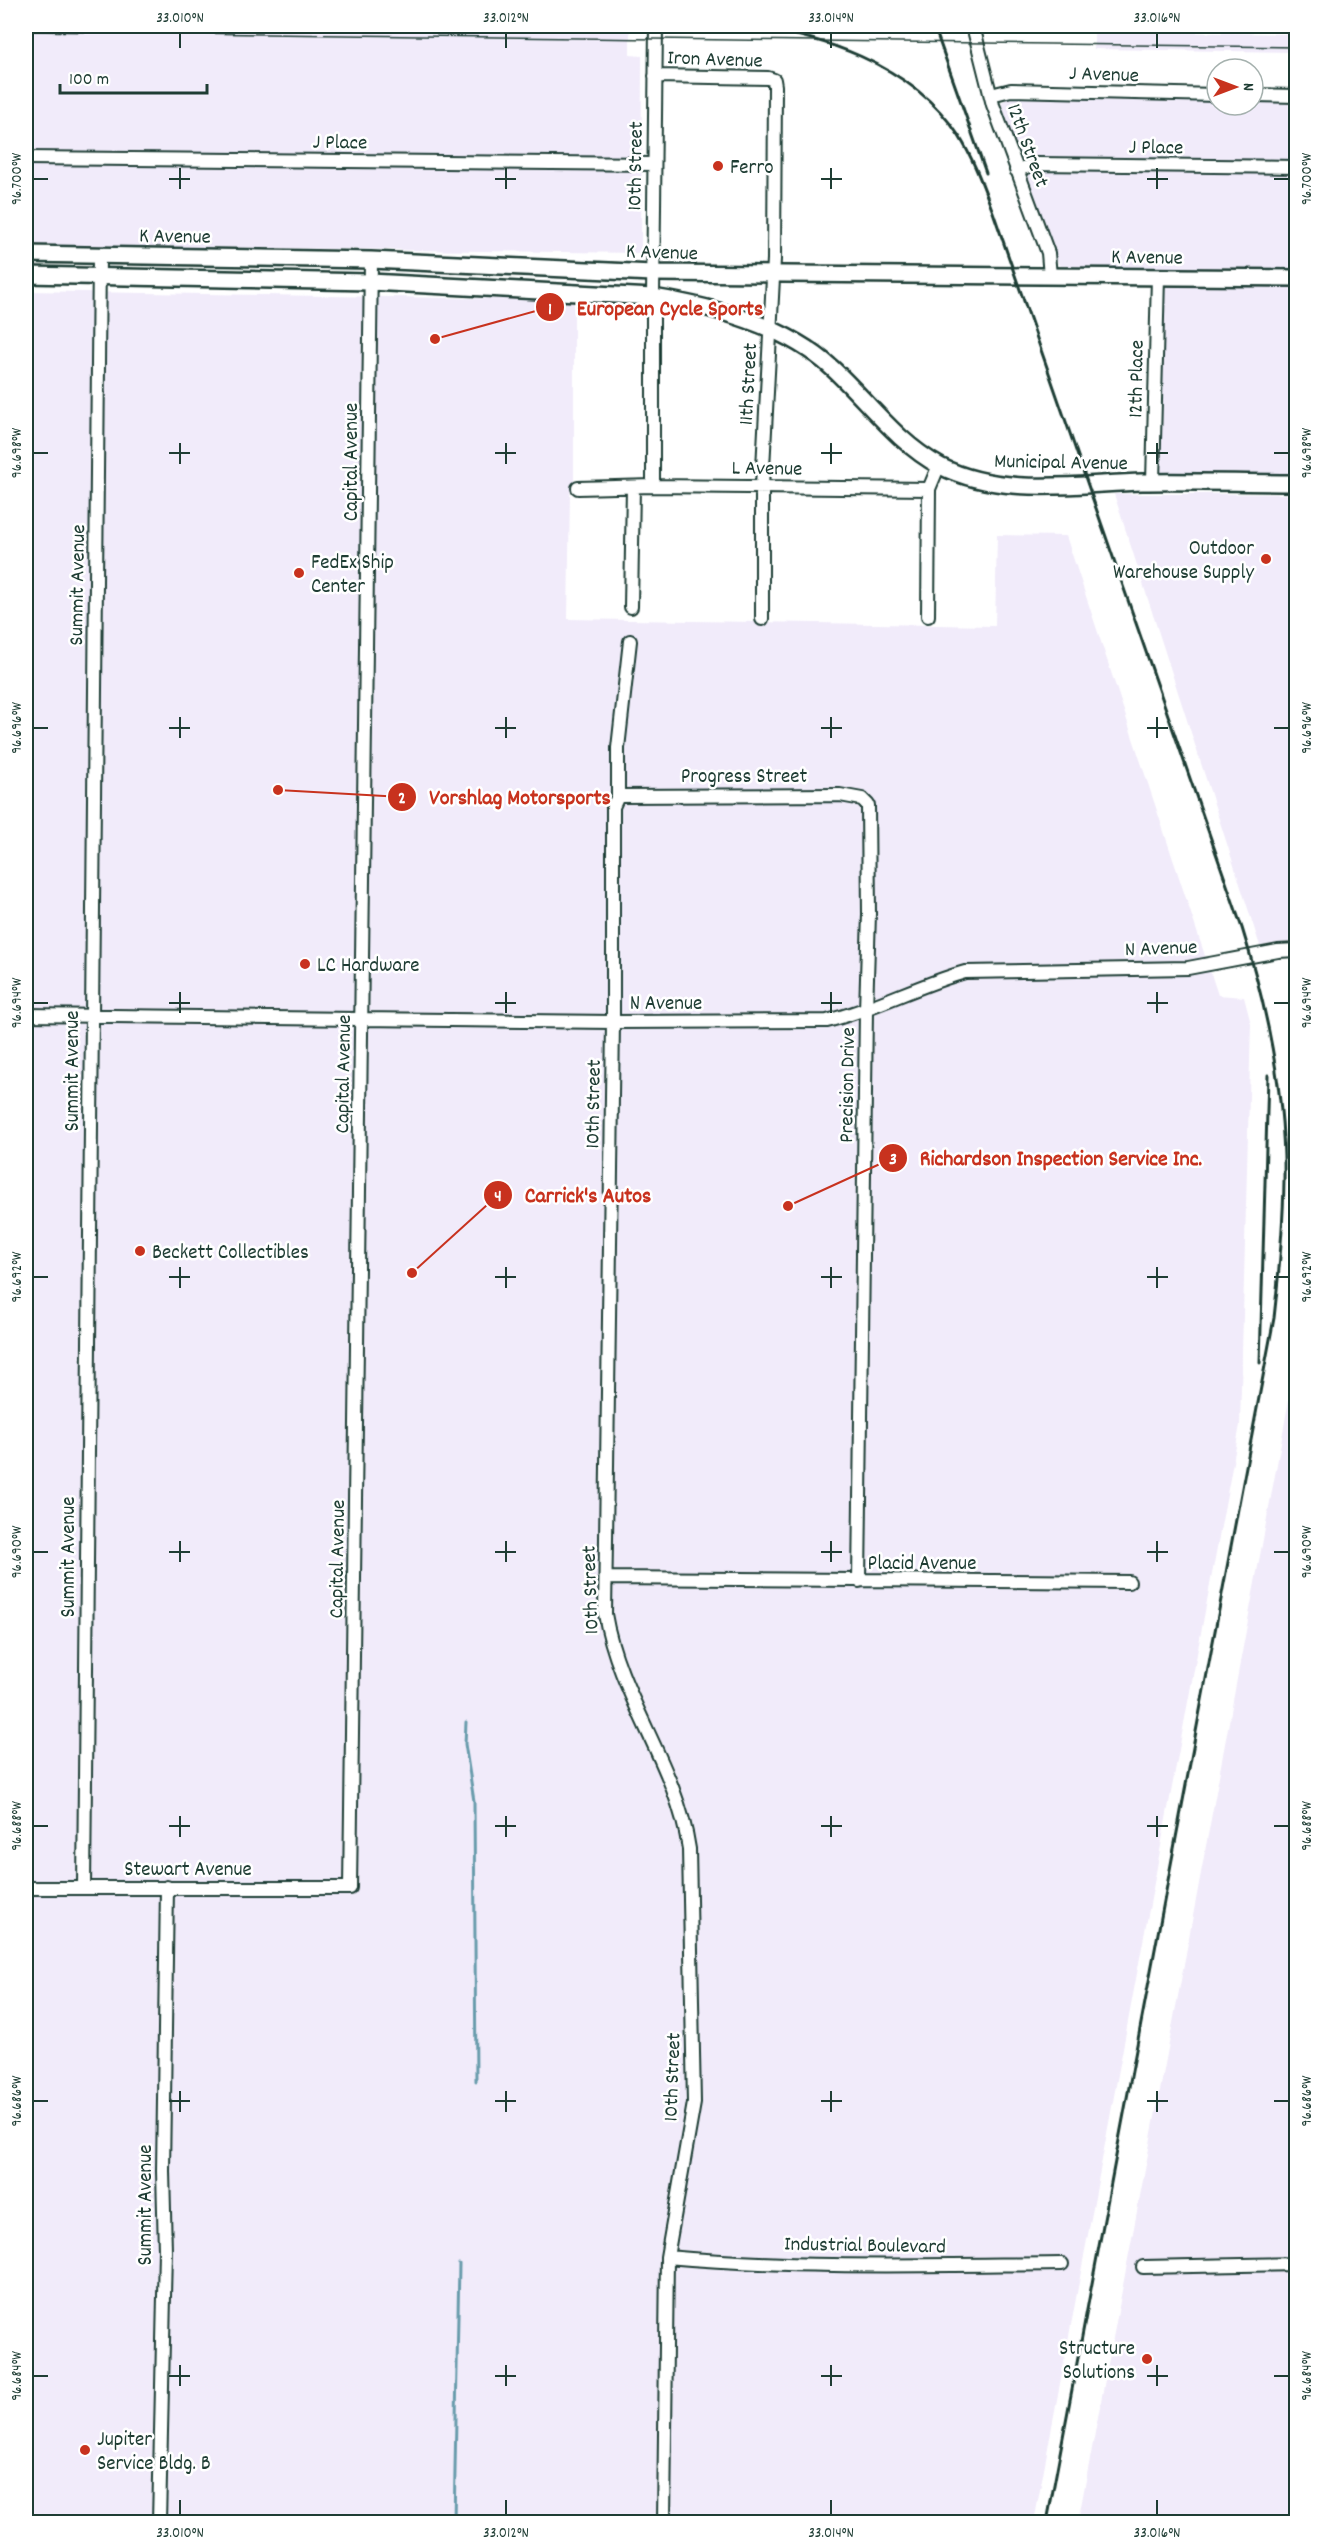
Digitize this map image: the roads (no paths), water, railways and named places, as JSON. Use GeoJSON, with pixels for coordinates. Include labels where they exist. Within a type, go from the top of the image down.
{"type":"FeatureCollection","features":[{"type":"Feature","properties":{"kind":"main road","name":"K Avenue"},"geometry":{"type":"LineString","coordinates":[[26,254],[371,260],[653,273],[1296,278]]}},
{"type":"Feature","properties":{"kind":"main road"},"geometry":{"type":"LineString","coordinates":[[495,288],[496,265]]}},
{"type":"Feature","properties":{"kind":"main road","name":"K Avenue"},"geometry":{"type":"LineString","coordinates":[[26,275],[370,282],[652,297],[723,312],[769,330]]}},
{"type":"Feature","properties":{"kind":"main road","name":"Municipal Avenue"},"geometry":{"type":"LineString","coordinates":[[769,330],[789,339],[831,367],[902,438],[939,465],[965,476],[1010,484],[1296,483]]}},
{"type":"Feature","properties":{"kind":"street","name":"10th Street"},"geometry":{"type":"LineString","coordinates":[[653,486],[652,297],[656,26]]}},
{"type":"Feature","properties":{"kind":"street","name":"12th Street"},"geometry":{"type":"LineString","coordinates":[[973,26],[991,96],[1048,253],[1050,276]]}},
{"type":"Feature","properties":{"kind":"street","name":"Iron Avenue"},"geometry":{"type":"LineString","coordinates":[[656,76],[774,80]]}},
{"type":"Feature","properties":{"kind":"street","name":"11th Street"},"geometry":{"type":"LineString","coordinates":[[762,619],[762,487],[773,273],[774,80]]}},
{"type":"Feature","properties":{"kind":"street","name":"J Avenue"},"geometry":{"type":"LineString","coordinates":[[991,96],[1011,90],[1205,95]]}},
{"type":"Feature","properties":{"kind":"street"},"geometry":{"type":"LineString","coordinates":[[1265,95],[1296,96]]}},
{"type":"Feature","properties":{"kind":"street","name":"J Place"},"geometry":{"type":"LineString","coordinates":[[26,158],[654,164]]}},
{"type":"Feature","properties":{"kind":"street","name":"J Place"},"geometry":{"type":"LineString","coordinates":[[1016,170],[1037,164],[1296,167]]}},
{"type":"Feature","properties":{"kind":"street","name":"Summit Avenue"},"geometry":{"type":"LineString","coordinates":[[84,1888],[99,255]]}},
{"type":"Feature","properties":{"kind":"street","name":"Capital Avenue"},"geometry":{"type":"LineString","coordinates":[[350,1888],[371,260]]}},
{"type":"Feature","properties":{"kind":"street","name":"12th Place"},"geometry":{"type":"LineString","coordinates":[[1153,482],[1158,276]]}},
{"type":"Feature","properties":{"kind":"street"},"geometry":{"type":"LineString","coordinates":[[928,616],[929,489],[939,465]]}},
{"type":"Feature","properties":{"kind":"street","name":"L Avenue"},"geometry":{"type":"LineString","coordinates":[[578,488],[653,486],[929,489]]}},
{"type":"Feature","properties":{"kind":"street"},"geometry":{"type":"LineString","coordinates":[[631,607],[633,487]]}},
{"type":"Feature","properties":{"kind":"street","name":"10th Street"},"geometry":{"type":"LineString","coordinates":[[630,641],[618,748],[618,796],[613,807],[613,1022],[605,1614],[612,1649],[639,1716],[672,1782],[685,1821],[689,1849],[694,2103],[667,2257],[664,2523]]}},
{"type":"Feature","properties":{"kind":"street","name":"Progress Street"},"geometry":{"type":"LineString","coordinates":[[618,796],[829,795],[855,798],[868,805]]}},
{"type":"Feature","properties":{"kind":"street","name":"Precision Drive"},"geometry":{"type":"LineString","coordinates":[[859,1581],[869,914],[868,805]]}},
{"type":"Feature","properties":{"kind":"street","name":"N Avenue"},"geometry":{"type":"LineString","coordinates":[[26,1015],[613,1022],[827,1021],[866,1010],[935,980],[965,972],[1188,968],[1278,951],[1296,950]]}},
{"type":"Feature","properties":{"kind":"street","name":"Placid Avenue"},"geometry":{"type":"LineString","coordinates":[[606,1578],[1129,1582]]}},
{"type":"Feature","properties":{"kind":"street","name":"Summit Avenue"},"geometry":{"type":"LineString","coordinates":[[159,2523],[165,2251],[167,1887]]}},
{"type":"Feature","properties":{"kind":"street","name":"Stewart Avenue"},"geometry":{"type":"LineString","coordinates":[[26,1888],[350,1888]]}},
{"type":"Feature","properties":{"kind":"street","name":"Industrial Boulevard"},"geometry":{"type":"LineString","coordinates":[[667,2257],[718,2262],[921,2265],[1062,2264]]}},
{"type":"Feature","properties":{"kind":"street"},"geometry":{"type":"LineString","coordinates":[[1143,2267],[1296,2264]]}},
{"type":"Feature","properties":{"kind":"waterway"},"geometry":{"type":"LineString","coordinates":[[466,1722],[465,1744],[474,1801],[476,2081]]}},
{"type":"Feature","properties":{"kind":"waterway"},"geometry":{"type":"LineString","coordinates":[[454,2522],[459,2264]]}},
{"type":"Feature","properties":{"kind":"tram line"},"geometry":{"type":"LineString","coordinates":[[26,31],[1296,47]]}},
{"type":"Feature","properties":{"kind":"railway"},"geometry":{"type":"LineString","coordinates":[[735,26],[767,29],[830,44],[889,71],[916,89],[939,111],[959,136],[969,154],[993,212],[1242,928],[1265,1012],[1280,1099],[1284,1198],[1274,1318],[1047,2522]]}},
{"type":"Feature","properties":{"kind":"railway"},"geometry":{"type":"LineString","coordinates":[[934,26],[986,173]]}},
{"type":"Feature","properties":{"kind":"railway"},"geometry":{"type":"LineString","coordinates":[[1260,1363],[1268,1075]]}},
{"type":"Feature","properties":{"kind":"place","name":"Ferro"},"geometry":{"type":"Point","coordinates":[718,166]}},
{"type":"Feature","properties":{"kind":"place","name":"European Cycle Sports"},"geometry":{"type":"Point","coordinates":[435,339]}},
{"type":"Feature","properties":{"kind":"place","name":"Outdoor Warehouse Supply"},"geometry":{"type":"Point","coordinates":[1266,559]}},
{"type":"Feature","properties":{"kind":"place","name":"FedEx Ship Center"},"geometry":{"type":"Point","coordinates":[299,573]}},
{"type":"Feature","properties":{"kind":"place","name":"Vorshlag Motorsports"},"geometry":{"type":"Point","coordinates":[278,790]}},
{"type":"Feature","properties":{"kind":"place","name":"LC Hardware"},"geometry":{"type":"Point","coordinates":[305,964]}},
{"type":"Feature","properties":{"kind":"place","name":"Richardson Inspection Service Inc."},"geometry":{"type":"Point","coordinates":[788,1206]}},
{"type":"Feature","properties":{"kind":"place","name":"Beckett Collectibles"},"geometry":{"type":"Point","coordinates":[140,1251]}},
{"type":"Feature","properties":{"kind":"place","name":"Carrick's Autos"},"geometry":{"type":"Point","coordinates":[412,1273]}},
{"type":"Feature","properties":{"kind":"place","name":"Structure Solutions"},"geometry":{"type":"Point","coordinates":[1147,2359]}},
{"type":"Feature","properties":{"kind":"place","name":"Jupiter Service Bldg. B"},"geometry":{"type":"Point","coordinates":[85,2450]}}]}
